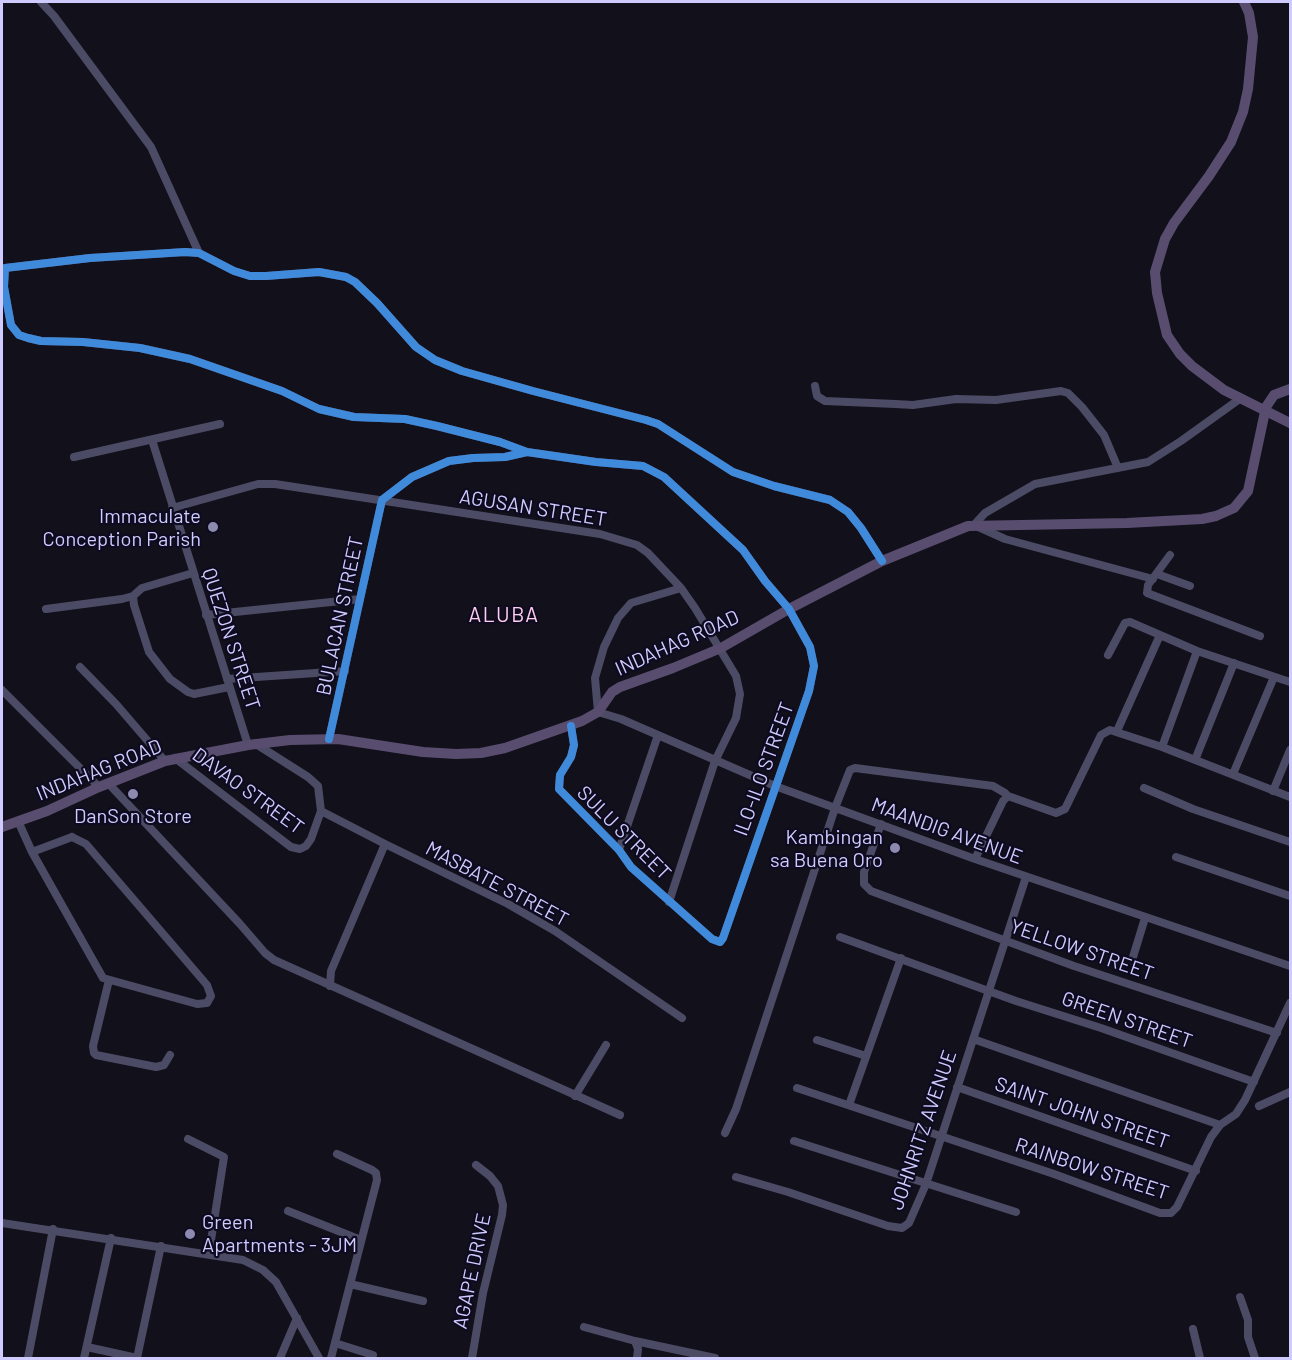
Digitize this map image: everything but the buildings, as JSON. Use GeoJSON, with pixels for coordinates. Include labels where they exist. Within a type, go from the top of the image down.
{"type":"FeatureCollection","features":[{"type":"Feature","properties":{"kind":"main road"},"geometry":{"type":"LineString","coordinates":[[1244,2],[1249,13],[1252,54],[1243,112],[1231,142],[1174,223],[1159,255],[1155,272],[1160,312],[1167,335],[1179,354],[1204,377],[1290,423]]}},
{"type":"Feature","properties":{"kind":"main road"},"geometry":{"type":"LineString","coordinates":[[1265,409],[1274,395],[1290,389]]}},
{"type":"Feature","properties":{"kind":"main road","name":"INDAHAG ROAD"},"geometry":{"type":"LineString","coordinates":[[2,827],[47,811],[103,785],[170,759],[252,745],[290,740],[329,739],[359,741],[423,752],[456,754],[481,753],[505,748],[571,726],[598,712],[612,692],[620,687],[721,648],[789,609],[882,561],[962,528],[974,525],[1127,523],[1202,519],[1228,512],[1248,491],[1265,409]]}},
{"type":"Feature","properties":{"kind":"street"},"geometry":{"type":"LineString","coordinates":[[41,2],[151,147],[199,254]]}},
{"type":"Feature","properties":{"kind":"street"},"geometry":{"type":"LineString","coordinates":[[527,452],[500,442],[405,419],[354,417],[319,409],[282,391],[190,359],[140,348],[83,342],[41,341],[19,334],[11,325],[4,287],[6,268],[90,258],[185,252],[199,254],[234,272],[250,276],[319,272],[346,277],[355,282],[416,347],[435,360],[523,388],[658,424],[733,472],[774,486],[830,500],[848,512],[882,561]]}},
{"type":"Feature","properties":{"kind":"street"},"geometry":{"type":"LineString","coordinates":[[815,386],[818,396],[825,401],[895,405],[956,399],[996,400],[1061,391],[1068,393],[1082,407],[1104,435],[1118,468]]}},
{"type":"Feature","properties":{"kind":"street"},"geometry":{"type":"LineString","coordinates":[[1190,586],[1005,539],[974,525],[985,513],[1035,484],[1141,464],[1155,458],[1240,398]]}},
{"type":"Feature","properties":{"kind":"street"},"geometry":{"type":"LineString","coordinates":[[74,457],[219,424]]}},
{"type":"Feature","properties":{"kind":"street","name":"QUEZON STREET"},"geometry":{"type":"LineString","coordinates":[[152,440],[228,683],[252,745]]}},
{"type":"Feature","properties":{"kind":"street"},"geometry":{"type":"LineString","coordinates":[[382,500],[412,477],[449,461],[505,457],[527,452]]}},
{"type":"Feature","properties":{"kind":"street","name":"ILO-ILO STREET"},"geometry":{"type":"LineString","coordinates":[[527,452],[643,466],[654,470],[743,550],[789,609],[810,646],[814,666],[809,691],[720,942]]}},
{"type":"Feature","properties":{"kind":"street","name":"AGUSAN STREET"},"geometry":{"type":"LineString","coordinates":[[172,508],[267,484],[382,500],[620,539],[637,545],[648,553],[681,588],[721,648],[736,676],[740,694],[736,718],[715,761],[669,902]]}},
{"type":"Feature","properties":{"kind":"street","name":"BULACAN STREET"},"geometry":{"type":"LineString","coordinates":[[329,739],[382,500]]}},
{"type":"Feature","properties":{"kind":"street"},"geometry":{"type":"LineString","coordinates":[[1170,555],[1147,587],[1148,594],[1260,636]]}},
{"type":"Feature","properties":{"kind":"street"},"geometry":{"type":"LineString","coordinates":[[46,609],[106,602],[133,596],[142,588],[193,573]]}},
{"type":"Feature","properties":{"kind":"street"},"geometry":{"type":"LineString","coordinates":[[598,712],[595,678],[604,647],[618,618],[631,603],[681,588]]}},
{"type":"Feature","properties":{"kind":"street"},"geometry":{"type":"LineString","coordinates":[[133,596],[149,652],[160,669],[188,692],[194,694],[228,683],[345,671]]}},
{"type":"Feature","properties":{"kind":"street"},"geometry":{"type":"LineString","coordinates":[[206,615],[360,599]]}},
{"type":"Feature","properties":{"kind":"street"},"geometry":{"type":"LineString","coordinates":[[1107,655],[1121,628],[1127,622],[1197,651],[1290,682]]}},
{"type":"Feature","properties":{"kind":"street"},"geometry":{"type":"LineString","coordinates":[[1117,731],[1160,635]]}},
{"type":"Feature","properties":{"kind":"street"},"geometry":{"type":"LineString","coordinates":[[1162,747],[1197,651]]}},
{"type":"Feature","properties":{"kind":"street"},"geometry":{"type":"LineString","coordinates":[[1195,760],[1234,663]]}},
{"type":"Feature","properties":{"kind":"street"},"geometry":{"type":"LineString","coordinates":[[80,667],[170,759]]}},
{"type":"Feature","properties":{"kind":"street"},"geometry":{"type":"LineString","coordinates":[[1233,774],[1274,676]]}},
{"type":"Feature","properties":{"kind":"street"},"geometry":{"type":"LineString","coordinates":[[2,690],[103,785],[240,924],[265,953],[282,965],[620,1115]]}},
{"type":"Feature","properties":{"kind":"street","name":"MAANDIG AVENUE"},"geometry":{"type":"LineString","coordinates":[[598,712],[621,719],[775,786],[1026,877],[1290,966]]}},
{"type":"Feature","properties":{"kind":"street","name":"SULU STREET"},"geometry":{"type":"LineString","coordinates":[[571,726],[574,745],[571,757],[560,775],[559,789],[619,850],[631,867],[712,939],[720,942]]}},
{"type":"Feature","properties":{"kind":"street"},"geometry":{"type":"LineString","coordinates":[[726,1133],[736,1109],[848,771],[855,768],[993,786],[1008,796],[1056,813],[1062,812],[1069,805],[1101,735],[1110,730],[1162,747],[1290,796]]}},
{"type":"Feature","properties":{"kind":"street"},"geometry":{"type":"LineString","coordinates":[[619,850],[658,735]]}},
{"type":"Feature","properties":{"kind":"street","name":"DAVAO STREET"},"geometry":{"type":"LineString","coordinates":[[170,759],[296,849],[306,846],[311,839],[321,811],[318,786],[315,782],[252,745]]}},
{"type":"Feature","properties":{"kind":"street"},"geometry":{"type":"LineString","coordinates":[[1273,791],[1290,750]]}},
{"type":"Feature","properties":{"kind":"street"},"geometry":{"type":"LineString","coordinates":[[1144,788],[1193,809],[1290,842]]}},
{"type":"Feature","properties":{"kind":"street"},"geometry":{"type":"LineString","coordinates":[[975,859],[1003,801],[1008,796]]}},
{"type":"Feature","properties":{"kind":"street","name":"MASBATE STREET"},"geometry":{"type":"LineString","coordinates":[[321,811],[508,904],[555,931],[682,1018]]}},
{"type":"Feature","properties":{"kind":"street"},"geometry":{"type":"LineString","coordinates":[[18,821],[32,852],[103,978],[197,1004],[207,1003],[211,996],[207,985],[86,844],[77,838],[68,838],[32,852]]}},
{"type":"Feature","properties":{"kind":"street","name":"YELLOW STREET"},"geometry":{"type":"LineString","coordinates":[[881,824],[864,879],[866,888],[1006,941],[1277,1033]]}},
{"type":"Feature","properties":{"kind":"street"},"geometry":{"type":"LineString","coordinates":[[330,986],[331,971],[385,844]]}},
{"type":"Feature","properties":{"kind":"street"},"geometry":{"type":"LineString","coordinates":[[1176,856],[1290,896]]}},
{"type":"Feature","properties":{"kind":"street","name":"JOHNRITZ AVENUE"},"geometry":{"type":"LineString","coordinates":[[736,1177],[789,1192],[879,1224],[897,1228],[906,1226],[912,1218],[926,1184],[1026,877]]}},
{"type":"Feature","properties":{"kind":"street"},"geometry":{"type":"LineString","coordinates":[[1133,957],[1145,918]]}},
{"type":"Feature","properties":{"kind":"street","name":"GREEN STREET"},"geometry":{"type":"LineString","coordinates":[[840,937],[1254,1082]]}},
{"type":"Feature","properties":{"kind":"street"},"geometry":{"type":"LineString","coordinates":[[849,1105],[901,958]]}},
{"type":"Feature","properties":{"kind":"street"},"geometry":{"type":"LineString","coordinates":[[109,980],[93,1046],[94,1053],[156,1068],[164,1065],[170,1055]]}},
{"type":"Feature","properties":{"kind":"street","name":"RAINBOW STREET"},"geometry":{"type":"LineString","coordinates":[[797,1088],[1164,1214],[1171,1213],[1177,1207],[1196,1171],[1211,1137],[1220,1125],[1236,1113],[1245,1100],[1290,1003]]}},
{"type":"Feature","properties":{"kind":"street"},"geometry":{"type":"LineString","coordinates":[[973,1039],[1220,1125]]}},
{"type":"Feature","properties":{"kind":"street"},"geometry":{"type":"LineString","coordinates":[[817,1040],[866,1056]]}},
{"type":"Feature","properties":{"kind":"street"},"geometry":{"type":"LineString","coordinates":[[575,1096],[606,1045]]}},
{"type":"Feature","properties":{"kind":"street","name":"SAINT JOHN STREET"},"geometry":{"type":"LineString","coordinates":[[957,1088],[1196,1171]]}},
{"type":"Feature","properties":{"kind":"street"},"geometry":{"type":"LineString","coordinates":[[1259,1106],[1290,1092]]}},
{"type":"Feature","properties":{"kind":"street"},"geometry":{"type":"LineString","coordinates":[[188,1139],[224,1157],[209,1253]]}},
{"type":"Feature","properties":{"kind":"street"},"geometry":{"type":"LineString","coordinates":[[794,1141],[1016,1212]]}},
{"type":"Feature","properties":{"kind":"street"},"geometry":{"type":"LineString","coordinates":[[331,1359],[375,1189],[376,1173],[337,1154]]}},
{"type":"Feature","properties":{"kind":"street","name":"AGAPE DRIVE"},"geometry":{"type":"LineString","coordinates":[[472,1359],[483,1293],[503,1205],[498,1186],[476,1165]]}},
{"type":"Feature","properties":{"kind":"street"},"geometry":{"type":"LineString","coordinates":[[288,1211],[361,1240]]}},
{"type":"Feature","properties":{"kind":"street"},"geometry":{"type":"LineString","coordinates":[[2,1223],[53,1229],[243,1260],[263,1270],[283,1292],[320,1359]]}},
{"type":"Feature","properties":{"kind":"street"},"geometry":{"type":"LineString","coordinates":[[28,1359],[53,1229]]}},
{"type":"Feature","properties":{"kind":"street"},"geometry":{"type":"LineString","coordinates":[[84,1359],[111,1238]]}},
{"type":"Feature","properties":{"kind":"street"},"geometry":{"type":"LineString","coordinates":[[87,1347],[137,1358],[161,1246]]}},
{"type":"Feature","properties":{"kind":"street"},"geometry":{"type":"LineString","coordinates":[[350,1284],[423,1301]]}},
{"type":"Feature","properties":{"kind":"street"},"geometry":{"type":"LineString","coordinates":[[1240,1297],[1248,1320],[1248,1337],[1255,1359]]}},
{"type":"Feature","properties":{"kind":"street"},"geometry":{"type":"LineString","coordinates":[[280,1359],[297,1318]]}},
{"type":"Feature","properties":{"kind":"street"},"geometry":{"type":"LineString","coordinates":[[584,1328],[715,1358]]}},
{"type":"Feature","properties":{"kind":"street"},"geometry":{"type":"LineString","coordinates":[[1193,1329],[1200,1359]]}},
{"type":"Feature","properties":{"kind":"street"},"geometry":{"type":"LineString","coordinates":[[635,1341],[638,1349],[637,1359]]}},
{"type":"Feature","properties":{"kind":"street"},"geometry":{"type":"LineString","coordinates":[[335,1343],[373,1355]]}},
{"type":"Feature","properties":{"kind":"cycle path"},"geometry":{"type":"LineString","coordinates":[[527,452],[500,442],[405,419],[354,417],[319,409],[282,391],[190,359],[140,348],[83,342],[41,341],[19,335],[11,325],[4,287],[5,268],[90,258],[185,252],[199,253],[234,271],[250,276],[319,272],[346,277],[355,282],[377,303],[416,347],[435,360],[462,371],[658,424],[733,472],[774,486],[830,500],[848,512],[882,561]]}},
{"type":"Feature","properties":{"kind":"cycle path"},"geometry":{"type":"LineString","coordinates":[[329,739],[382,500],[412,477],[449,461],[505,457],[527,452],[643,466],[664,477],[743,550],[789,609],[810,647],[814,666],[809,691],[720,942],[712,939],[631,867],[619,850],[559,789],[560,775],[571,757],[574,745],[571,726]]}},
{"type":"Feature","properties":{"kind":"place","name":"Immaculate Conception Parish"},"geometry":{"type":"Point","coordinates":[213,527]}},
{"type":"Feature","properties":{"kind":"place","name":"DanSon Store"},"geometry":{"type":"Point","coordinates":[133,794]}},
{"type":"Feature","properties":{"kind":"place","name":"Kambingan sa Buena Oro"},"geometry":{"type":"Point","coordinates":[895,848]}},
{"type":"Feature","properties":{"kind":"place","name":"Green Apartments - 3JM"},"geometry":{"type":"Point","coordinates":[190,1234]}},
{"type":"Feature","properties":{"kind":"district","name":"ALUBA"},"geometry":{"type":"Point","coordinates":[504,615]}}]}
